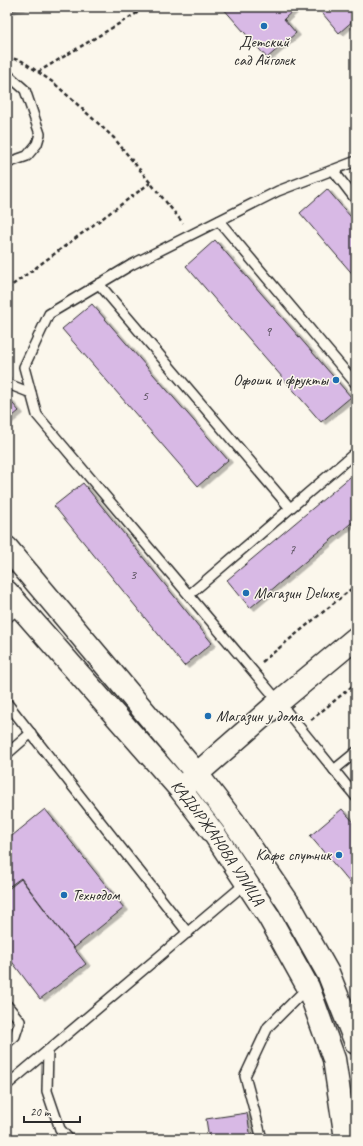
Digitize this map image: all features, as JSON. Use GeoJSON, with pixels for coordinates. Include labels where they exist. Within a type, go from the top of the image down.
{"type":"FeatureCollection","features":[{"type":"Feature","properties":{"kind":"main road","name":"КАДЫРЖАНОВА УЛИЦА"},"geometry":{"type":"LineString","coordinates":[[7,548],[197,774],[233,821],[290,904],[329,975],[356,1043]]}},
{"type":"Feature","properties":{"kind":"main road","name":"КАДЫРЖАНОВА УЛИЦА"},"geometry":{"type":"LineString","coordinates":[[11,606],[180,789],[215,835],[269,917],[308,987],[334,1059],[346,1139]]}},
{"type":"Feature","properties":{"kind":"main road"},"geometry":{"type":"LineString","coordinates":[[180,789],[279,702],[356,638]]}},
{"type":"Feature","properties":{"kind":"lane"},"geometry":{"type":"LineString","coordinates":[[7,74],[26,90],[40,134],[37,144],[27,156],[7,163]]}},
{"type":"Feature","properties":{"kind":"lane"},"geometry":{"type":"LineString","coordinates":[[356,161],[278,191],[131,265],[49,314],[24,367],[37,415],[301,728],[356,797]]}},
{"type":"Feature","properties":{"kind":"lane"},"geometry":{"type":"LineString","coordinates":[[333,170],[356,200]]}},
{"type":"Feature","properties":{"kind":"lane"},"geometry":{"type":"LineString","coordinates":[[219,221],[356,384]]}},
{"type":"Feature","properties":{"kind":"lane"},"geometry":{"type":"LineString","coordinates":[[99,284],[290,508]]}},
{"type":"Feature","properties":{"kind":"lane"},"geometry":{"type":"LineString","coordinates":[[7,383],[31,393]]}},
{"type":"Feature","properties":{"kind":"lane"},"geometry":{"type":"LineString","coordinates":[[189,595],[356,452]]}},
{"type":"Feature","properties":{"kind":"lane"},"geometry":{"type":"LineString","coordinates":[[7,703],[188,932]]}},
{"type":"Feature","properties":{"kind":"lane"},"geometry":{"type":"LineString","coordinates":[[7,754],[31,733]]}},
{"type":"Feature","properties":{"kind":"lane"},"geometry":{"type":"LineString","coordinates":[[334,770],[356,752]]}},
{"type":"Feature","properties":{"kind":"lane"},"geometry":{"type":"LineString","coordinates":[[8,1082],[246,883]]}},
{"type":"Feature","properties":{"kind":"lane"},"geometry":{"type":"LineString","coordinates":[[262,1139],[245,1076],[268,1027],[308,987]]}},
{"type":"Feature","properties":{"kind":"lane"},"geometry":{"type":"LineString","coordinates":[[7,1005],[20,1021],[16,1036],[7,1043]]}},
{"type":"Feature","properties":{"kind":"lane"},"geometry":{"type":"LineString","coordinates":[[48,1050],[47,1091],[60,1129],[69,1139]]}},
{"type":"Feature","properties":{"kind":"path"},"geometry":{"type":"LineString","coordinates":[[38,72],[147,7]]}},
{"type":"Feature","properties":{"kind":"path"},"geometry":{"type":"LineString","coordinates":[[7,57],[22,61],[54,83],[114,138],[192,234]]}},
{"type":"Feature","properties":{"kind":"path"},"geometry":{"type":"LineString","coordinates":[[7,289],[150,183]]}},
{"type":"Feature","properties":{"kind":"path"},"geometry":{"type":"LineString","coordinates":[[252,670],[356,585]]}},
{"type":"Feature","properties":{"kind":"path"},"geometry":{"type":"LineString","coordinates":[[301,728],[356,683]]}},
{"type":"Feature","properties":{"kind":"building"},"geometry":{"type":"Polygon","coordinates":[[[7,7],[25,7],[7,11],[7,7]]]}},
{"type":"Feature","properties":{"kind":"building","name":"Детский сад Айголек"},"geometry":{"type":"Polygon","coordinates":[[[222,7],[297,7],[284,19],[296,33],[267,58],[222,7]]]}},
{"type":"Feature","properties":{"kind":"building","name":"Детский сад Айголек"},"geometry":{"type":"Polygon","coordinates":[[[317,7],[356,7],[356,18],[339,33],[317,7]]]}},
{"type":"Feature","properties":{"kind":"building"},"geometry":{"type":"Polygon","coordinates":[[[327,189],[356,223],[356,278],[300,213],[327,189]]]}},
{"type":"Feature","properties":{"kind":"building"},"geometry":{"type":"Polygon","coordinates":[[[215,240],[351,397],[321,422],[186,266],[215,240]]]}},
{"type":"Feature","properties":{"kind":"building"},"geometry":{"type":"Polygon","coordinates":[[[92,304],[228,460],[198,486],[62,329],[92,304]]]}},
{"type":"Feature","properties":{"kind":"building"},"geometry":{"type":"Polygon","coordinates":[[[7,397],[19,411],[7,421],[7,397]]]}},
{"type":"Feature","properties":{"kind":"building"},"geometry":{"type":"Polygon","coordinates":[[[356,472],[356,519],[250,608],[227,580],[356,472]]]}},
{"type":"Feature","properties":{"kind":"building"},"geometry":{"type":"Polygon","coordinates":[[[83,483],[212,643],[184,666],[54,506],[83,483]]]}},
{"type":"Feature","properties":{"kind":"building"},"geometry":{"type":"Polygon","coordinates":[[[45,809],[124,908],[74,948],[21,878],[7,888],[7,840],[45,809]]]}},
{"type":"Feature","properties":{"kind":"building"},"geometry":{"type":"Polygon","coordinates":[[[342,809],[356,825],[356,890],[310,836],[342,809]]]}},
{"type":"Feature","properties":{"kind":"building"},"geometry":{"type":"Polygon","coordinates":[[[21,879],[86,964],[40,999],[7,955],[7,890],[21,879]]]}},
{"type":"Feature","properties":{"kind":"building"},"geometry":{"type":"Polygon","coordinates":[[[247,1113],[251,1139],[209,1139],[206,1119],[247,1113]]]}},
{"type":"Feature","properties":{"kind":"place","name":"Детский сад Айголек"},"geometry":{"type":"Point","coordinates":[264,26]}},
{"type":"Feature","properties":{"kind":"place","name":"Офоши и фрукты"},"geometry":{"type":"Point","coordinates":[336,380]}},
{"type":"Feature","properties":{"kind":"place","name":"Магазин Deluxe"},"geometry":{"type":"Point","coordinates":[246,593]}},
{"type":"Feature","properties":{"kind":"place","name":"Магазин у дома"},"geometry":{"type":"Point","coordinates":[208,716]}},
{"type":"Feature","properties":{"kind":"place","name":"Кафе спутник"},"geometry":{"type":"Point","coordinates":[339,855]}},
{"type":"Feature","properties":{"kind":"place","name":"Технодом"},"geometry":{"type":"Point","coordinates":[64,895]}}]}
